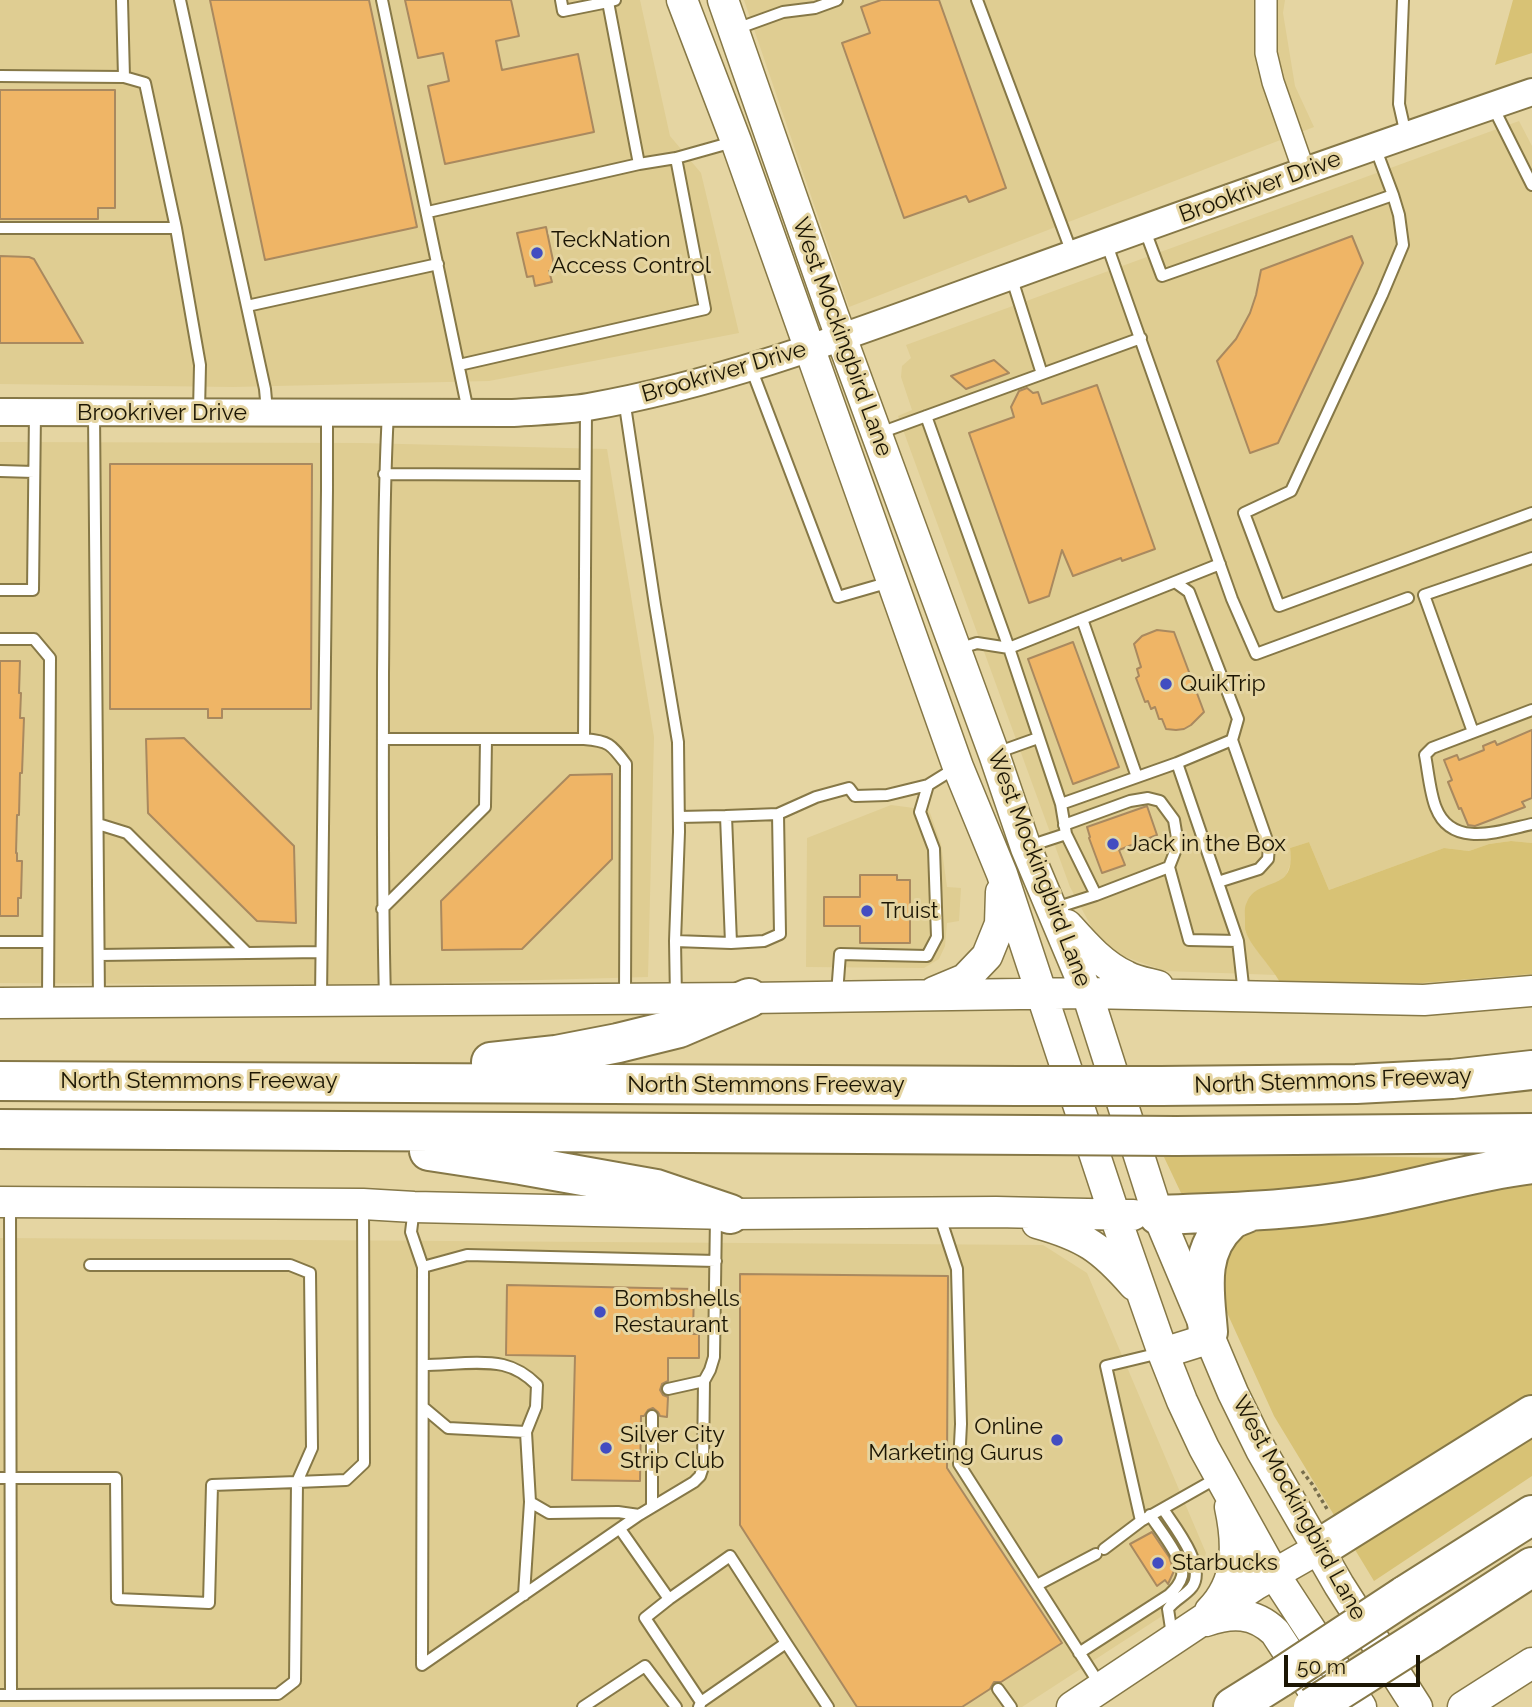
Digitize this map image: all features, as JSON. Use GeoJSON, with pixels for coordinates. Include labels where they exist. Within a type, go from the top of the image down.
{"type":"FeatureCollection","features":[{"type":"Feature","properties":{"kind":"highway"},"geometry":{"type":"LineString","coordinates":[[333,1082],[556,1055],[618,1043],[679,1028],[749,998]]}},
{"type":"Feature","properties":{"kind":"highway","name":"North Stemmons Freeway"},"geometry":{"type":"LineString","coordinates":[[0,1081],[1161,1086],[1356,1084],[1451,1079],[1532,1070]]}},
{"type":"Feature","properties":{"kind":"highway","name":"North Stemmons Freeway"},"geometry":{"type":"LineString","coordinates":[[0,1129],[1176,1136],[1532,1133]]}},
{"type":"Feature","properties":{"kind":"highway"},"geometry":{"type":"LineString","coordinates":[[299,1130],[656,1189],[723,1214]]}},
{"type":"Feature","properties":{"kind":"highway"},"geometry":{"type":"LineString","coordinates":[[1158,1214],[1249,1212],[1302,1207],[1361,1199],[1475,1173],[1532,1164]]}},
{"type":"Feature","properties":{"kind":"highway"},"geometry":{"type":"LineString","coordinates":[[1209,1335],[1203,1279],[1206,1259],[1216,1238],[1230,1221],[1249,1212]]}},
{"type":"Feature","properties":{"kind":"highway"},"geometry":{"type":"LineString","coordinates":[[1318,1549],[1532,1415]]}},
{"type":"Feature","properties":{"kind":"highway"},"geometry":{"type":"LineString","coordinates":[[1233,1707],[1532,1515]]}},
{"type":"Feature","properties":{"kind":"highway"},"geometry":{"type":"LineString","coordinates":[[1313,1707],[1532,1567]]}},
{"type":"Feature","properties":{"kind":"main road","name":"West Mockingbird Lane"},"geometry":{"type":"LineString","coordinates":[[682,0],[736,141],[958,767],[1002,874],[1163,1353],[1193,1427],[1220,1476],[1275,1574],[1361,1707]]}},
{"type":"Feature","properties":{"kind":"main road","name":"West Mockingbird Lane"},"geometry":{"type":"LineString","coordinates":[[723,0],[1026,848],[1087,993],[1158,1214],[1244,1416],[1318,1549],[1417,1707]]}},
{"type":"Feature","properties":{"kind":"main road"},"geometry":{"type":"LineString","coordinates":[[958,767],[994,754]]}},
{"type":"Feature","properties":{"kind":"main road"},"geometry":{"type":"LineString","coordinates":[[928,995],[965,979],[987,956],[1000,924],[1002,874]]}},
{"type":"Feature","properties":{"kind":"main road"},"geometry":{"type":"LineString","coordinates":[[1053,912],[1094,954],[1125,976],[1209,997]]}},
{"type":"Feature","properties":{"kind":"main road"},"geometry":{"type":"LineString","coordinates":[[0,1003],[676,999],[1040,993],[1424,1000],[1532,991]]}},
{"type":"Feature","properties":{"kind":"main road"},"geometry":{"type":"LineString","coordinates":[[5,1202],[363,1204],[723,1214],[1158,1214]]}},
{"type":"Feature","properties":{"kind":"main road"},"geometry":{"type":"LineString","coordinates":[[996,1212],[1068,1231],[1099,1249],[1134,1285],[1148,1308]]}},
{"type":"Feature","properties":{"kind":"main road"},"geometry":{"type":"LineString","coordinates":[[1163,1353],[1209,1335]]}},
{"type":"Feature","properties":{"kind":"main road"},"geometry":{"type":"LineString","coordinates":[[1185,1632],[1214,1606],[1228,1586],[1234,1567],[1235,1543],[1231,1510],[1220,1476]]}},
{"type":"Feature","properties":{"kind":"main road"},"geometry":{"type":"LineString","coordinates":[[1072,1707],[1275,1574],[1318,1549]]}},
{"type":"Feature","properties":{"kind":"main road"},"geometry":{"type":"LineString","coordinates":[[1185,1632],[1227,1615],[1254,1618],[1265,1623],[1275,1632],[1324,1707]]}},
{"type":"Feature","properties":{"kind":"main road"},"geometry":{"type":"LineString","coordinates":[[1463,1707],[1520,1670]]}},
{"type":"Feature","properties":{"kind":"main road"},"geometry":{"type":"LineString","coordinates":[[1483,1707],[1490,1694],[1520,1670]]}},
{"type":"Feature","properties":{"kind":"street"},"geometry":{"type":"LineString","coordinates":[[1266,0],[1266,53],[1273,82],[1304,171]]}},
{"type":"Feature","properties":{"kind":"street","name":"Brookriver Drive"},"geometry":{"type":"LineString","coordinates":[[0,412],[469,414],[586,407],[677,388],[842,337],[1532,92]]}},
{"type":"Feature","properties":{"kind":"lane"},"geometry":{"type":"LineString","coordinates":[[122,0],[124,77]]}},
{"type":"Feature","properties":{"kind":"lane"},"geometry":{"type":"LineString","coordinates":[[180,0],[265,388],[268,413]]}},
{"type":"Feature","properties":{"kind":"lane"},"geometry":{"type":"LineString","coordinates":[[382,0],[469,414]]}},
{"type":"Feature","properties":{"kind":"lane"},"geometry":{"type":"LineString","coordinates":[[561,0],[563,11],[611,1],[639,164]]}},
{"type":"Feature","properties":{"kind":"lane"},"geometry":{"type":"LineString","coordinates":[[779,0],[783,12]]}},
{"type":"Feature","properties":{"kind":"lane"},"geometry":{"type":"LineString","coordinates":[[734,30],[783,12],[815,8],[837,0]]}},
{"type":"Feature","properties":{"kind":"lane"},"geometry":{"type":"LineString","coordinates":[[977,0],[1072,254]]}},
{"type":"Feature","properties":{"kind":"lane"},"geometry":{"type":"LineString","coordinates":[[1403,0],[1399,104],[1406,135]]}},
{"type":"Feature","properties":{"kind":"lane"},"geometry":{"type":"LineString","coordinates":[[0,76],[124,77],[145,83],[176,228],[200,365],[199,413]]}},
{"type":"Feature","properties":{"kind":"lane"},"geometry":{"type":"LineString","coordinates":[[1492,105],[1532,185]]}},
{"type":"Feature","properties":{"kind":"lane"},"geometry":{"type":"LineString","coordinates":[[428,212],[676,158],[736,141]]}},
{"type":"Feature","properties":{"kind":"lane"},"geometry":{"type":"LineString","coordinates":[[1375,146],[1399,215],[1403,245],[1291,491],[1244,513],[1279,606],[1532,513]]}},
{"type":"Feature","properties":{"kind":"lane"},"geometry":{"type":"LineString","coordinates":[[459,365],[705,309],[676,158]]}},
{"type":"Feature","properties":{"kind":"lane"},"geometry":{"type":"LineString","coordinates":[[1144,228],[1163,276],[1393,195]]}},
{"type":"Feature","properties":{"kind":"lane"},"geometry":{"type":"LineString","coordinates":[[0,228],[176,228]]}},
{"type":"Feature","properties":{"kind":"lane"},"geometry":{"type":"LineString","coordinates":[[1106,242],[1232,599],[1256,654],[1408,598]]}},
{"type":"Feature","properties":{"kind":"lane"},"geometry":{"type":"LineString","coordinates":[[247,306],[438,264]]}},
{"type":"Feature","properties":{"kind":"lane"},"geometry":{"type":"LineString","coordinates":[[1010,276],[1042,374]]}},
{"type":"Feature","properties":{"kind":"lane"},"geometry":{"type":"LineString","coordinates":[[877,434],[1141,338]]}},
{"type":"Feature","properties":{"kind":"lane"},"geometry":{"type":"LineString","coordinates":[[751,367],[838,597],[893,581]]}},
{"type":"Feature","properties":{"kind":"lane"},"geometry":{"type":"LineString","coordinates":[[624,399],[654,605],[678,742],[676,999]]}},
{"type":"Feature","properties":{"kind":"lane"},"geometry":{"type":"LineString","coordinates":[[584,739],[586,407]]}},
{"type":"Feature","properties":{"kind":"lane"},"geometry":{"type":"LineString","coordinates":[[0,590],[33,590],[35,412]]}},
{"type":"Feature","properties":{"kind":"lane"},"geometry":{"type":"LineString","coordinates":[[94,412],[99,1002]]}},
{"type":"Feature","properties":{"kind":"lane"},"geometry":{"type":"LineString","coordinates":[[321,1001],[327,413]]}},
{"type":"Feature","properties":{"kind":"lane"},"geometry":{"type":"LineString","coordinates":[[385,1000],[382,909],[384,474],[388,413]]}},
{"type":"Feature","properties":{"kind":"lane"},"geometry":{"type":"LineString","coordinates":[[926,416],[1009,648],[1061,804],[1065,830],[1096,895]]}},
{"type":"Feature","properties":{"kind":"lane"},"geometry":{"type":"LineString","coordinates":[[0,471],[34,472]]}},
{"type":"Feature","properties":{"kind":"lane"},"geometry":{"type":"LineString","coordinates":[[384,474],[585,475]]}},
{"type":"Feature","properties":{"kind":"lane"},"geometry":{"type":"LineString","coordinates":[[1473,732],[1424,594],[1532,558]]}},
{"type":"Feature","properties":{"kind":"lane"},"geometry":{"type":"LineString","coordinates":[[956,650],[977,643],[1009,648],[1220,564]]}},
{"type":"Feature","properties":{"kind":"lane"},"geometry":{"type":"LineString","coordinates":[[1175,582],[1189,592],[1238,719],[1232,740],[1269,846],[1268,859],[1259,869],[1218,882]]}},
{"type":"Feature","properties":{"kind":"lane"},"geometry":{"type":"LineString","coordinates":[[1082,619],[1138,777]]}},
{"type":"Feature","properties":{"kind":"lane"},"geometry":{"type":"LineString","coordinates":[[0,639],[34,639],[50,659],[48,1003]]}},
{"type":"Feature","properties":{"kind":"lane"},"geometry":{"type":"LineString","coordinates":[[1532,710],[1432,748],[1425,755],[1436,809],[1450,828],[1466,835],[1532,824]]}},
{"type":"Feature","properties":{"kind":"lane"},"geometry":{"type":"LineString","coordinates":[[994,754],[1038,738]]}},
{"type":"Feature","properties":{"kind":"lane"},"geometry":{"type":"LineString","coordinates":[[383,739],[584,739],[603,740],[615,748],[626,764],[625,999]]}},
{"type":"Feature","properties":{"kind":"lane"},"geometry":{"type":"LineString","coordinates":[[382,909],[485,807],[486,739]]}},
{"type":"Feature","properties":{"kind":"lane"},"geometry":{"type":"LineString","coordinates":[[1061,804],[1232,740]]}},
{"type":"Feature","properties":{"kind":"lane"},"geometry":{"type":"LineString","coordinates":[[1177,762],[1238,941],[1244,997]]}},
{"type":"Feature","properties":{"kind":"lane"},"geometry":{"type":"LineString","coordinates":[[679,817],[778,814],[816,797],[849,788],[855,796],[887,795],[928,785],[958,767]]}},
{"type":"Feature","properties":{"kind":"lane"},"geometry":{"type":"LineString","coordinates":[[837,996],[840,954],[927,956],[937,937],[934,849],[920,812],[928,785]]}},
{"type":"Feature","properties":{"kind":"lane"},"geometry":{"type":"LineString","coordinates":[[1026,848],[1130,801],[1148,798],[1160,801],[1174,820],[1178,844],[1169,867],[1189,940],[1238,941]]}},
{"type":"Feature","properties":{"kind":"lane"},"geometry":{"type":"LineString","coordinates":[[675,940],[731,943],[764,941],[780,934],[778,814]]}},
{"type":"Feature","properties":{"kind":"lane"},"geometry":{"type":"LineString","coordinates":[[726,816],[731,943]]}},
{"type":"Feature","properties":{"kind":"lane"},"geometry":{"type":"LineString","coordinates":[[97,824],[127,833],[247,953]]}},
{"type":"Feature","properties":{"kind":"lane"},"geometry":{"type":"LineString","coordinates":[[1053,912],[1169,867]]}},
{"type":"Feature","properties":{"kind":"lane"},"geometry":{"type":"LineString","coordinates":[[0,942],[48,942]]}},
{"type":"Feature","properties":{"kind":"lane"},"geometry":{"type":"LineString","coordinates":[[99,954],[321,952]]}},
{"type":"Feature","properties":{"kind":"lane"},"geometry":{"type":"LineString","coordinates":[[5,1202],[6,1695],[278,1694],[295,1681],[297,1482],[312,1448],[310,1273],[290,1265],[90,1265]]}},
{"type":"Feature","properties":{"kind":"lane"},"geometry":{"type":"LineString","coordinates":[[5,1478],[116,1478],[117,1599],[209,1603],[212,1485],[346,1480],[364,1463],[363,1204]]}},
{"type":"Feature","properties":{"kind":"lane"},"geometry":{"type":"LineString","coordinates":[[414,1207],[411,1232],[423,1267],[422,1665],[700,1476],[703,1468],[704,1381],[714,1357],[716,1261],[723,1214]]}},
{"type":"Feature","properties":{"kind":"lane"},"geometry":{"type":"LineString","coordinates":[[938,1212],[957,1269],[961,1424],[959,1464],[1102,1687]]}},
{"type":"Feature","properties":{"kind":"lane"},"geometry":{"type":"LineString","coordinates":[[423,1267],[467,1255],[716,1261]]}},
{"type":"Feature","properties":{"kind":"lane"},"geometry":{"type":"LineString","coordinates":[[1079,1653],[1169,1594],[1177,1587],[1182,1577],[1182,1566],[1145,1518],[1106,1366],[1163,1353]]}},
{"type":"Feature","properties":{"kind":"lane"},"geometry":{"type":"LineString","coordinates":[[423,1365],[504,1365],[527,1375],[537,1385],[536,1407],[526,1432],[530,1502],[524,1595]]}},
{"type":"Feature","properties":{"kind":"lane"},"geometry":{"type":"LineString","coordinates":[[668,1389],[704,1381]]}},
{"type":"Feature","properties":{"kind":"lane"},"geometry":{"type":"LineString","coordinates":[[423,1407],[449,1428],[526,1432]]}},
{"type":"Feature","properties":{"kind":"lane"},"geometry":{"type":"LineString","coordinates":[[652,1416],[652,1507]]}},
{"type":"Feature","properties":{"kind":"lane"},"geometry":{"type":"LineString","coordinates":[[1037,1585],[1100,1552],[1145,1518],[1220,1476]]}},
{"type":"Feature","properties":{"kind":"lane"},"geometry":{"type":"LineString","coordinates":[[530,1502],[549,1513],[618,1512],[639,1515]]}},
{"type":"Feature","properties":{"kind":"lane"},"geometry":{"type":"LineString","coordinates":[[1163,1508],[1196,1567],[1193,1586],[1168,1609],[1185,1632]]}},
{"type":"Feature","properties":{"kind":"lane"},"geometry":{"type":"LineString","coordinates":[[620,1529],[669,1599]]}},
{"type":"Feature","properties":{"kind":"lane"},"geometry":{"type":"LineString","coordinates":[[786,1643],[700,1705],[645,1618],[730,1556],[828,1707]]}},
{"type":"Feature","properties":{"kind":"lane"},"geometry":{"type":"LineString","coordinates":[[583,1707],[645,1666],[676,1707]]}},
{"type":"Feature","properties":{"kind":"lane"},"geometry":{"type":"LineString","coordinates":[[998,1689],[1011,1707]]}},
{"type":"Feature","properties":{"kind":"shaded area"},"geometry":{"type":"Polygon","coordinates":[[[0,0],[640,0],[670,136],[701,173],[739,333],[489,381],[233,387],[0,384],[0,0]]]}},
{"type":"Feature","properties":{"kind":"shaded area"},"geometry":{"type":"Polygon","coordinates":[[[744,0],[1285,0],[1283,13],[1295,86],[1314,127],[849,307],[744,0]]]}},
{"type":"Feature","properties":{"kind":"shaded area"},"geometry":{"type":"Polygon","coordinates":[[[1513,0],[1532,0],[1532,53],[1495,65],[1513,0]]]}},
{"type":"Feature","properties":{"kind":"shaded area"},"geometry":{"type":"Polygon","coordinates":[[[1519,121],[1532,146],[1532,843],[1511,841],[1489,844],[1469,851],[1444,848],[1329,890],[1309,842],[1290,848],[1292,860],[1286,875],[1279,882],[1262,888],[1245,931],[1277,975],[1165,971],[1117,954],[1092,928],[1070,887],[898,416],[912,410],[901,377],[902,366],[911,358],[906,345],[1519,121]]]}},
{"type":"Feature","properties":{"kind":"shaded area"},"geometry":{"type":"Polygon","coordinates":[[[0,442],[361,443],[607,449],[654,737],[648,977],[359,985],[0,983],[0,442]]]}},
{"type":"Feature","properties":{"kind":"shaded area"},"geometry":{"type":"Polygon","coordinates":[[[891,805],[929,810],[941,844],[947,887],[961,888],[959,921],[947,923],[945,946],[939,959],[924,968],[806,967],[807,838],[891,805]]]}},
{"type":"Feature","properties":{"kind":"shaded area"},"geometry":{"type":"Polygon","coordinates":[[[1511,841],[1532,843],[1532,974],[1386,986],[1281,984],[1247,935],[1247,902],[1252,894],[1288,872],[1291,862],[1290,848],[1309,842],[1329,890],[1444,848],[1469,851],[1489,844],[1511,841]]]}},
{"type":"Feature","properties":{"kind":"shaded area"},"geometry":{"type":"Polygon","coordinates":[[[1164,1157],[1459,1158],[1309,1196],[1186,1196],[1181,1193],[1164,1157]]]}},
{"type":"Feature","properties":{"kind":"shaded area"},"geometry":{"type":"Polygon","coordinates":[[[1532,1178],[1532,1476],[1374,1581],[1274,1416],[1219,1295],[1230,1242],[1248,1233],[1532,1178]]]}},
{"type":"Feature","properties":{"kind":"shaded area"},"geometry":{"type":"Polygon","coordinates":[[[0,1238],[1043,1245],[1087,1273],[1206,1553],[1196,1594],[1022,1707],[0,1707],[0,1238]]]}},
{"type":"Feature","properties":{"kind":"building"},"geometry":{"type":"Polygon","coordinates":[[[210,0],[369,0],[417,227],[265,260],[210,0]]]}},
{"type":"Feature","properties":{"kind":"building"},"geometry":{"type":"Polygon","coordinates":[[[405,0],[511,0],[519,36],[496,41],[502,70],[578,54],[594,132],[445,164],[428,86],[449,81],[443,53],[418,58],[405,0]]]}},
{"type":"Feature","properties":{"kind":"building"},"geometry":{"type":"Polygon","coordinates":[[[881,0],[939,0],[1006,188],[969,202],[966,196],[904,218],[842,43],[870,33],[861,7],[881,0]]]}},
{"type":"Feature","properties":{"kind":"building"},"geometry":{"type":"Polygon","coordinates":[[[0,90],[115,90],[115,208],[98,208],[98,219],[0,219],[0,90]]]}},
{"type":"Feature","properties":{"kind":"building"},"geometry":{"type":"Polygon","coordinates":[[[546,227],[555,270],[549,271],[552,282],[535,286],[533,276],[527,277],[517,233],[546,227]]]}},
{"type":"Feature","properties":{"kind":"building"},"geometry":{"type":"Polygon","coordinates":[[[1352,236],[1363,263],[1278,443],[1250,453],[1217,361],[1236,339],[1250,313],[1261,270],[1352,236]]]}},
{"type":"Feature","properties":{"kind":"building"},"geometry":{"type":"Polygon","coordinates":[[[0,256],[34,259],[83,343],[0,343],[0,256]]]}},
{"type":"Feature","properties":{"kind":"building"},"geometry":{"type":"Polygon","coordinates":[[[994,360],[1009,373],[966,389],[951,376],[994,360]]]}},
{"type":"Feature","properties":{"kind":"building"},"geometry":{"type":"Polygon","coordinates":[[[1097,385],[1155,549],[1073,576],[1062,550],[1049,596],[1029,603],[969,433],[1014,417],[1011,407],[1019,391],[1027,388],[1033,393],[1038,392],[1042,404],[1097,385]]]}},
{"type":"Feature","properties":{"kind":"building"},"geometry":{"type":"Polygon","coordinates":[[[110,464],[312,464],[311,709],[222,709],[222,718],[208,718],[208,709],[110,709],[110,464]]]}},
{"type":"Feature","properties":{"kind":"building","name":"QuikTrip"},"geometry":{"type":"Polygon","coordinates":[[[1157,630],[1174,632],[1204,712],[1184,729],[1166,729],[1155,707],[1151,709],[1148,701],[1145,702],[1136,678],[1139,676],[1137,669],[1141,667],[1134,644],[1142,636],[1157,630]]]}},
{"type":"Feature","properties":{"kind":"building"},"geometry":{"type":"Polygon","coordinates":[[[1073,642],[1119,767],[1073,784],[1028,659],[1073,642]]]}},
{"type":"Feature","properties":{"kind":"building"},"geometry":{"type":"Polygon","coordinates":[[[0,661],[20,661],[20,718],[24,718],[17,815],[16,853],[17,861],[22,861],[18,916],[0,916],[0,661]]]}},
{"type":"Feature","properties":{"kind":"building"},"geometry":{"type":"Polygon","coordinates":[[[1532,730],[1532,798],[1522,802],[1525,807],[1475,826],[1468,825],[1448,782],[1452,780],[1444,760],[1457,755],[1459,760],[1484,750],[1483,746],[1495,741],[1497,745],[1532,730]]]}},
{"type":"Feature","properties":{"kind":"building"},"geometry":{"type":"Polygon","coordinates":[[[184,738],[294,846],[296,923],[257,921],[148,813],[146,739],[184,738]]]}},
{"type":"Feature","properties":{"kind":"building"},"geometry":{"type":"Polygon","coordinates":[[[612,774],[612,859],[522,949],[442,950],[441,901],[570,775],[612,774]]]}},
{"type":"Feature","properties":{"kind":"building","name":"Jack in the Box"},"geometry":{"type":"Polygon","coordinates":[[[1147,806],[1157,835],[1119,850],[1125,865],[1102,873],[1087,827],[1147,806]]]}},
{"type":"Feature","properties":{"kind":"building","name":"Truist"},"geometry":{"type":"Polygon","coordinates":[[[860,875],[897,875],[897,880],[910,880],[910,943],[860,943],[860,926],[824,926],[824,897],[860,897],[860,875]]]}},
{"type":"Feature","properties":{"kind":"building"},"geometry":{"type":"Polygon","coordinates":[[[740,1274],[948,1276],[947,1468],[1062,1643],[1001,1682],[994,1682],[990,1689],[962,1707],[857,1707],[740,1525],[740,1274]]]}},
{"type":"Feature","properties":{"kind":"building"},"geometry":{"type":"Polygon","coordinates":[[[507,1285],[694,1289],[693,1334],[699,1334],[699,1358],[668,1358],[668,1381],[662,1384],[660,1390],[668,1397],[667,1417],[660,1416],[653,1408],[641,1416],[640,1481],[572,1480],[575,1356],[506,1355],[507,1285]]]}},
{"type":"Feature","properties":{"kind":"building","name":"Starbucks"},"geometry":{"type":"Polygon","coordinates":[[[1152,1532],[1169,1557],[1174,1571],[1168,1584],[1165,1580],[1157,1586],[1130,1544],[1152,1532]]]}},
{"type":"Feature","properties":{"kind":"place","name":"TeckNation Access Control"},"geometry":{"type":"Point","coordinates":[537,253]}},
{"type":"Feature","properties":{"kind":"place","name":"QuikTrip"},"geometry":{"type":"Point","coordinates":[1166,684]}},
{"type":"Feature","properties":{"kind":"place","name":"Jack in the Box"},"geometry":{"type":"Point","coordinates":[1113,844]}},
{"type":"Feature","properties":{"kind":"place","name":"Truist"},"geometry":{"type":"Point","coordinates":[867,911]}},
{"type":"Feature","properties":{"kind":"place","name":"Bombshells Restaurant"},"geometry":{"type":"Point","coordinates":[600,1312]}},
{"type":"Feature","properties":{"kind":"place","name":"Online Marketing Gurus"},"geometry":{"type":"Point","coordinates":[1057,1440]}},
{"type":"Feature","properties":{"kind":"place","name":"Silver City Strip Club"},"geometry":{"type":"Point","coordinates":[606,1448]}},
{"type":"Feature","properties":{"kind":"place","name":"Starbucks"},"geometry":{"type":"Point","coordinates":[1158,1563]}}]}
